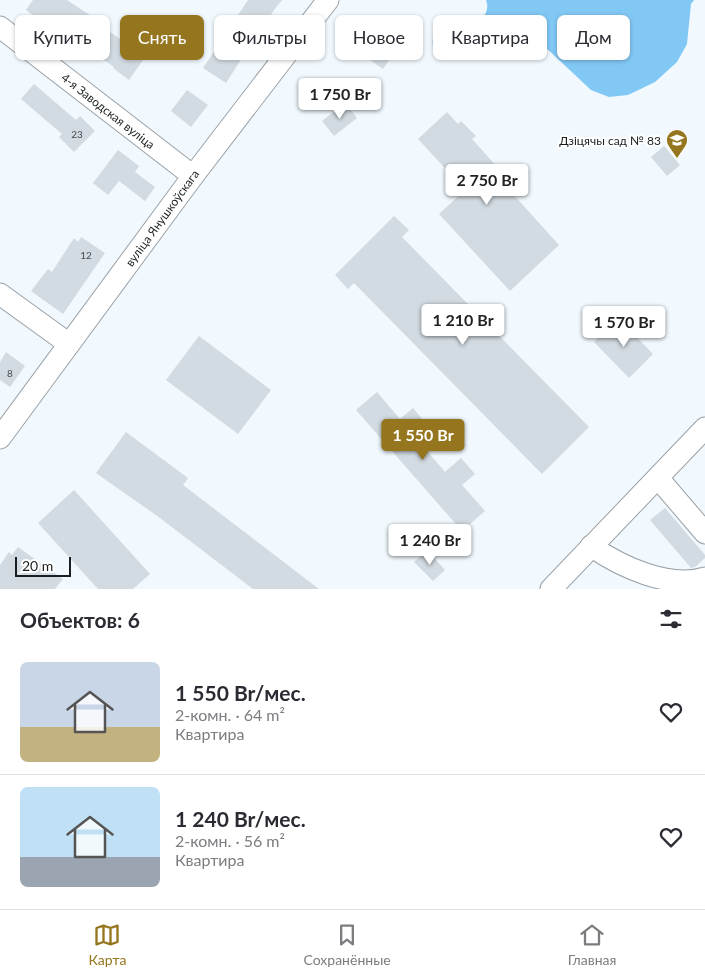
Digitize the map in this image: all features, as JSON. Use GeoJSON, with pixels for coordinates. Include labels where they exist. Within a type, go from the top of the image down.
{"type":"FeatureCollection","features":[{"type":"Feature","properties":{"kind":"street","name":"вуліца Янушкоўскага"},"geometry":{"type":"LineString","coordinates":[[0,438],[192,176],[324,1]]}},
{"type":"Feature","properties":{"kind":"street","name":"4-я Заводская вуліца"},"geometry":{"type":"LineString","coordinates":[[0,28],[192,176]]}},
{"type":"Feature","properties":{"kind":"street"},"geometry":{"type":"LineString","coordinates":[[0,294],[69,344]]}},
{"type":"Feature","properties":{"kind":"street"},"geometry":{"type":"LineString","coordinates":[[551,589],[705,428]]}},
{"type":"Feature","properties":{"kind":"street"},"geometry":{"type":"LineString","coordinates":[[658,478],[705,533]]}},
{"type":"Feature","properties":{"kind":"street"},"geometry":{"type":"LineString","coordinates":[[591,546],[631,574],[665,588],[682,588],[698,584],[705,578]]}},
{"type":"Feature","properties":{"kind":"shaded area"},"geometry":{"type":"Polygon","coordinates":[[[486,0],[694,0],[691,4],[687,44],[677,62],[655,82],[628,95],[609,97],[591,90],[559,60],[630,60],[630,15],[557,15],[557,58],[547,49],[547,15],[484,15],[486,0]]]}},
{"type":"Feature","properties":{"kind":"building"},"geometry":{"type":"Polygon","coordinates":[[[33,0],[67,0],[90,15],[33,15],[26,10],[33,0]]]}},
{"type":"Feature","properties":{"kind":"building"},"geometry":{"type":"Polygon","coordinates":[[[248,0],[282,0],[271,14],[272,15],[238,15],[248,0]]]}},
{"type":"Feature","properties":{"kind":"building"},"geometry":{"type":"Polygon","coordinates":[[[110,32],[120,39],[120,60],[143,60],[129,80],[104,60],[110,60],[110,32]]]}},
{"type":"Feature","properties":{"kind":"building"},"geometry":{"type":"Polygon","coordinates":[[[214,51],[214,60],[241,60],[226,83],[203,68],[214,51]]]}},
{"type":"Feature","properties":{"kind":"building"},"geometry":{"type":"Polygon","coordinates":[[[370,60],[389,60],[383,69],[370,60]]]}},
{"type":"Feature","properties":{"kind":"building"},"geometry":{"type":"Polygon","coordinates":[[[34,84],[76,120],[80,116],[95,131],[74,152],[59,137],[62,134],[21,99],[34,84]]]}},
{"type":"Feature","properties":{"kind":"building"},"geometry":{"type":"Polygon","coordinates":[[[187,90],[208,105],[191,127],[171,111],[187,90]]]}},
{"type":"Feature","properties":{"kind":"building"},"geometry":{"type":"Polygon","coordinates":[[[345,103],[357,118],[334,136],[322,121],[345,103]]]}},
{"type":"Feature","properties":{"kind":"building"},"geometry":{"type":"Polygon","coordinates":[[[447,112],[458,124],[461,121],[476,136],[472,139],[517,189],[512,193],[559,245],[510,291],[439,214],[465,190],[418,139],[447,112]]]}},
{"type":"Feature","properties":{"kind":"building"},"geometry":{"type":"Polygon","coordinates":[[[664,146],[680,165],[667,176],[651,157],[664,146]]]}},
{"type":"Feature","properties":{"kind":"building"},"geometry":{"type":"Polygon","coordinates":[[[118,150],[139,166],[135,172],[155,187],[145,201],[119,181],[108,195],[93,183],[118,150]]]}},
{"type":"Feature","properties":{"kind":"building"},"geometry":{"type":"Polygon","coordinates":[[[394,216],[409,230],[402,237],[589,427],[542,474],[354,283],[348,289],[335,275],[394,216]]]}},
{"type":"Feature","properties":{"kind":"building"},"geometry":{"type":"Polygon","coordinates":[[[81,237],[105,253],[63,314],[31,291],[48,269],[52,272],[74,238],[78,242],[81,237]]]}},
{"type":"Feature","properties":{"kind":"building"},"geometry":{"type":"Polygon","coordinates":[[[618,318],[653,354],[629,378],[594,342],[618,318]]]}},
{"type":"Feature","properties":{"kind":"building"},"geometry":{"type":"Polygon","coordinates":[[[199,336],[271,390],[238,434],[166,380],[199,336]]]}},
{"type":"Feature","properties":{"kind":"building"},"geometry":{"type":"Polygon","coordinates":[[[6,352],[25,366],[10,387],[0,380],[0,362],[6,352]]]}},
{"type":"Feature","properties":{"kind":"building"},"geometry":{"type":"Polygon","coordinates":[[[377,392],[400,419],[413,408],[423,420],[410,431],[445,472],[461,458],[475,474],[462,485],[485,511],[462,531],[356,410],[377,392]]]}},
{"type":"Feature","properties":{"kind":"building"},"geometry":{"type":"Polygon","coordinates":[[[126,432],[188,478],[183,485],[319,589],[253,589],[160,518],[96,473],[126,432]]]}},
{"type":"Feature","properties":{"kind":"building"},"geometry":{"type":"Polygon","coordinates":[[[74,490],[150,574],[133,589],[98,589],[38,523],[74,490]]]}},
{"type":"Feature","properties":{"kind":"building"},"geometry":{"type":"Polygon","coordinates":[[[665,508],[705,555],[705,558],[695,567],[691,568],[650,520],[665,508]]]}},
{"type":"Feature","properties":{"kind":"building"},"geometry":{"type":"Polygon","coordinates":[[[18,547],[63,579],[55,589],[0,589],[0,565],[9,552],[12,555],[18,547]]]}},
{"type":"Feature","properties":{"kind":"building"},"geometry":{"type":"Polygon","coordinates":[[[427,550],[445,570],[433,581],[414,562],[427,550]]]}},
{"type":"Feature","properties":{"kind":"place","name":"Дзіцячы сад № 83"},"geometry":{"type":"Point","coordinates":[677,159]}}]}
